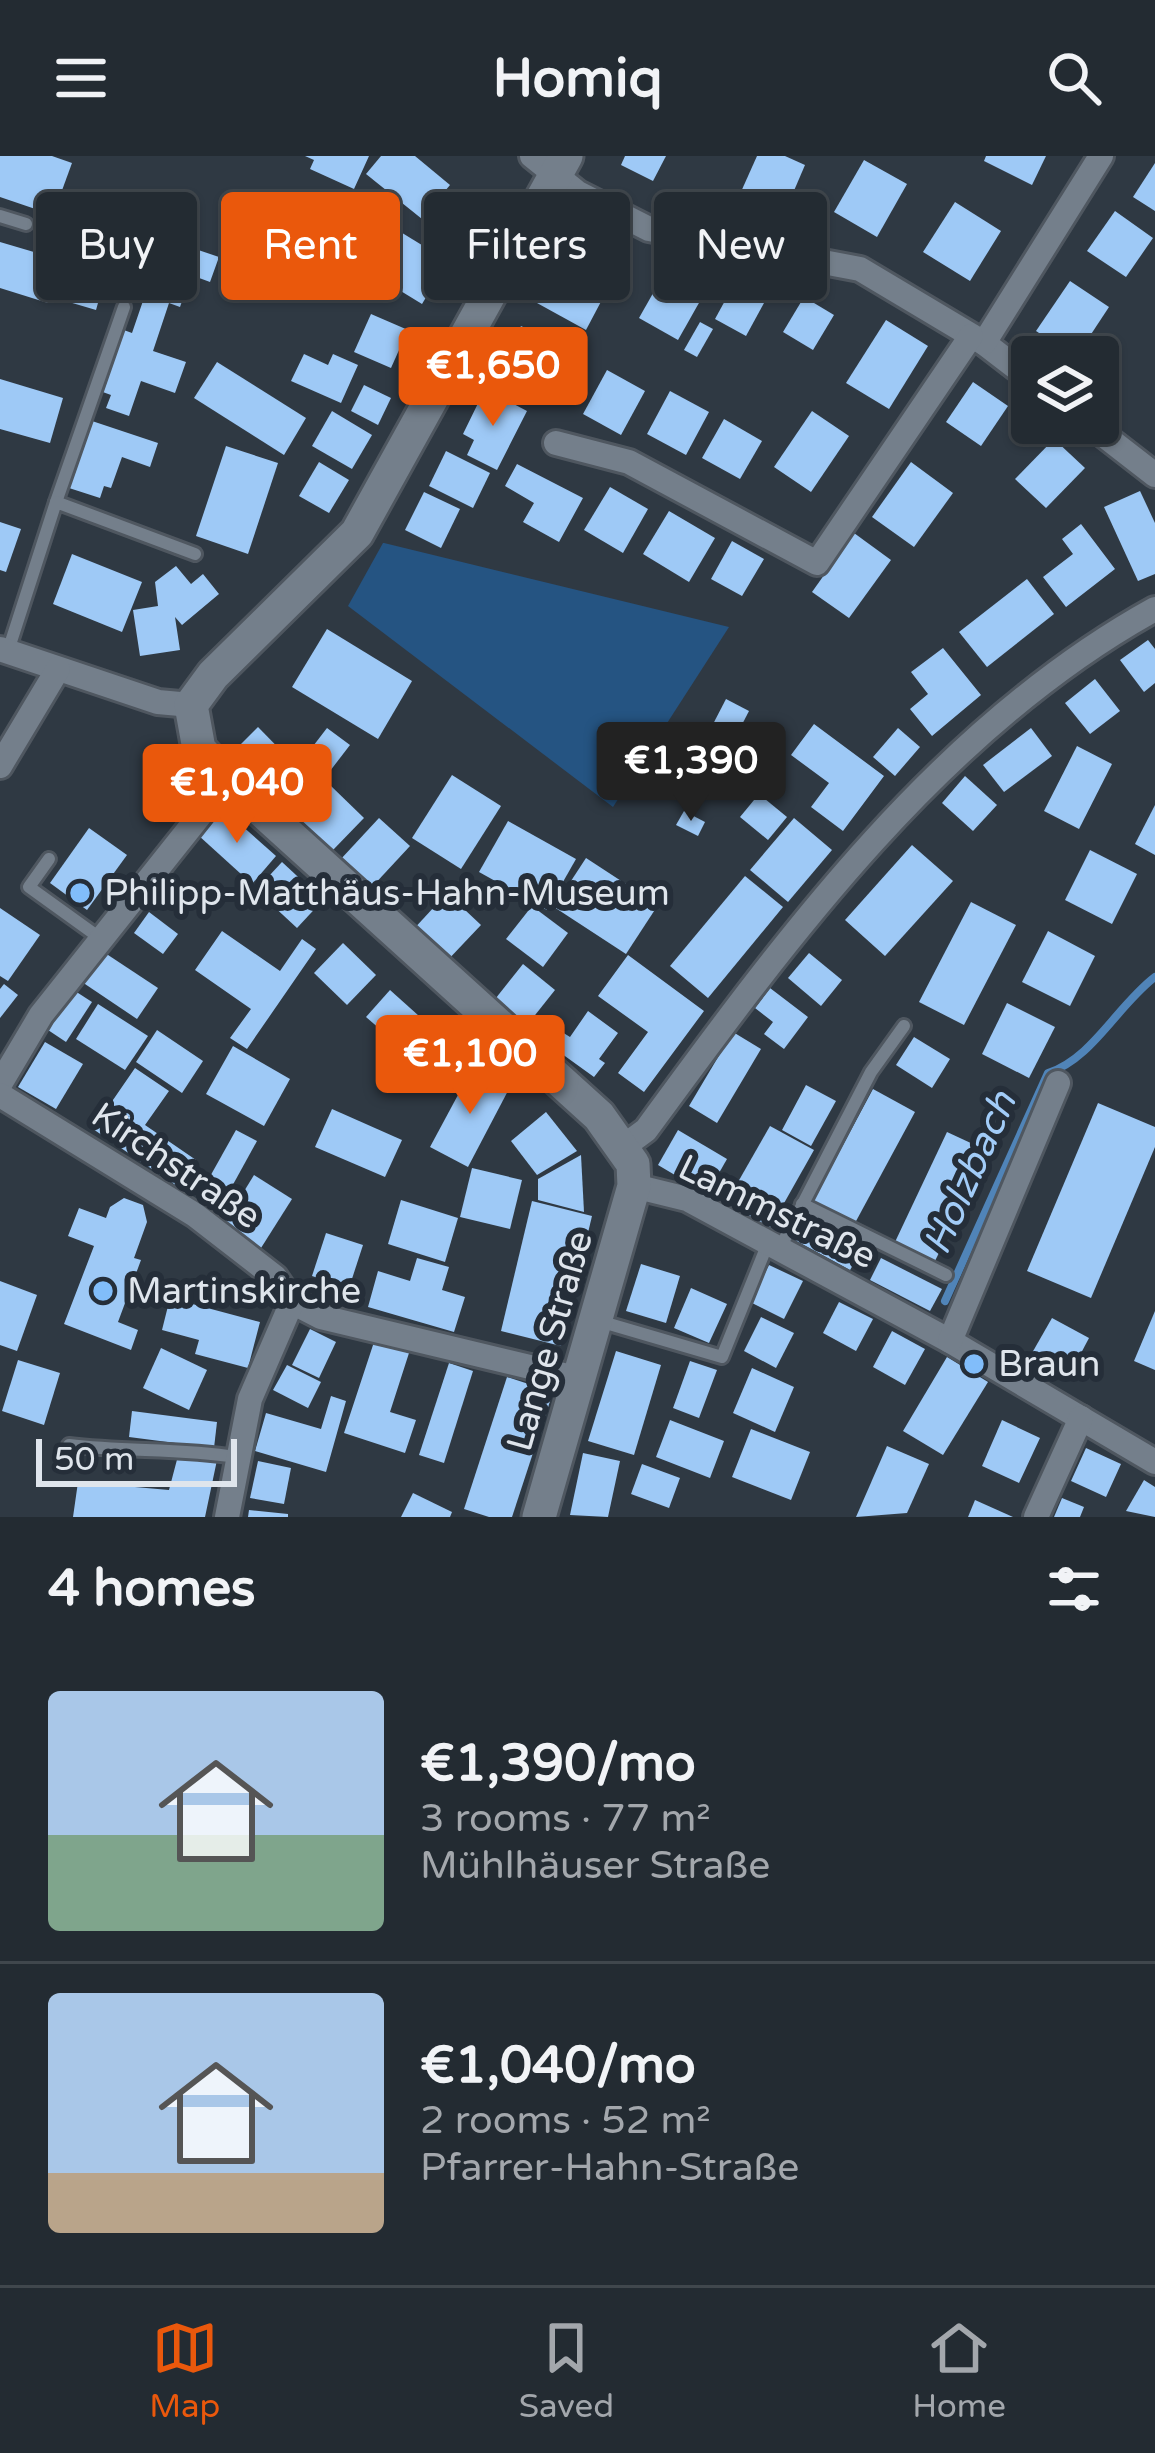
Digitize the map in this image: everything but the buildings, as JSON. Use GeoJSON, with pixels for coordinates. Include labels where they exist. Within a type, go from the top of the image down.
{"type":"FeatureCollection","features":[{"type":"Feature","properties":{"kind":"main road"},"geometry":{"type":"LineString","coordinates":[[551,162],[357,533],[212,675],[191,706],[199,749],[599,1116],[633,1164],[634,1186]]}},
{"type":"Feature","properties":{"kind":"main road","name":"Lange Straße"},"geometry":{"type":"LineString","coordinates":[[539,1517],[634,1186]]}},
{"type":"Feature","properties":{"kind":"street"},"geometry":{"type":"LineString","coordinates":[[556,442],[629,462],[817,563],[978,340],[1101,156]]}},
{"type":"Feature","properties":{"kind":"street"},"geometry":{"type":"LineString","coordinates":[[551,162],[578,193],[649,229],[860,269],[1011,364]]}},
{"type":"Feature","properties":{"kind":"street"},"geometry":{"type":"LineString","coordinates":[[1115,444],[1155,475]]}},
{"type":"Feature","properties":{"kind":"street"},"geometry":{"type":"LineString","coordinates":[[623,1148],[646,1130],[783,943],[906,809],[987,730],[1091,644],[1155,609]]}},
{"type":"Feature","properties":{"kind":"street"},"geometry":{"type":"LineString","coordinates":[[4,650],[158,702],[191,706]]}},
{"type":"Feature","properties":{"kind":"street"},"geometry":{"type":"LineString","coordinates":[[0,766],[58,669]]}},
{"type":"Feature","properties":{"kind":"street"},"geometry":{"type":"LineString","coordinates":[[0,1084],[41,1016],[228,780]]}},
{"type":"Feature","properties":{"kind":"street"},"geometry":{"type":"LineString","coordinates":[[950,1341],[1058,1084]]}},
{"type":"Feature","properties":{"kind":"street","name":"Kirchstraße"},"geometry":{"type":"LineString","coordinates":[[0,1095],[195,1215],[275,1277],[292,1302],[321,1317],[580,1379]]}},
{"type":"Feature","properties":{"kind":"street","name":"Lammstraße"},"geometry":{"type":"LineString","coordinates":[[634,1186],[687,1199],[950,1341],[1155,1462]]}},
{"type":"Feature","properties":{"kind":"street"},"geometry":{"type":"LineString","coordinates":[[227,1517],[250,1399],[292,1302]]}},
{"type":"Feature","properties":{"kind":"street"},"geometry":{"type":"LineString","coordinates":[[1036,1517],[1081,1418]]}},
{"type":"Feature","properties":{"kind":"lane"},"geometry":{"type":"LineString","coordinates":[[0,216],[26,224]]}},
{"type":"Feature","properties":{"kind":"lane"},"geometry":{"type":"LineString","coordinates":[[4,650],[124,308]]}},
{"type":"Feature","properties":{"kind":"lane"},"geometry":{"type":"LineString","coordinates":[[56,502],[195,554]]}},
{"type":"Feature","properties":{"kind":"lane"},"geometry":{"type":"LineString","coordinates":[[49,859],[29,887],[105,941]]}},
{"type":"Feature","properties":{"kind":"lane"},"geometry":{"type":"LineString","coordinates":[[598,1321],[722,1357],[774,1246],[802,1204],[871,1072],[904,1026]]}},
{"type":"Feature","properties":{"kind":"lane"},"geometry":{"type":"LineString","coordinates":[[802,1204],[946,1275]]}},
{"type":"Feature","properties":{"kind":"lane"},"geometry":{"type":"LineString","coordinates":[[69,1445],[142,1454],[173,1447],[236,1456]]}},
{"type":"Feature","properties":{"kind":"shaded area"},"geometry":{"type":"Polygon","coordinates":[[[383,543],[729,627],[613,807],[348,606],[383,543]]]}},
{"type":"Feature","properties":{"kind":"waterway","name":"Holzbach"},"geometry":{"type":"LineString","coordinates":[[945,1301],[1048,1073],[1078,1056],[1155,977]]}},
{"type":"Feature","properties":{"kind":"place","name":"Philipp-Matthäus-Hahn-Museum"},"geometry":{"type":"Point","coordinates":[80,893]}},
{"type":"Feature","properties":{"kind":"place","name":"Martinskirche"},"geometry":{"type":"Point","coordinates":[103,1291]}},
{"type":"Feature","properties":{"kind":"place","name":"Braun"},"geometry":{"type":"Point","coordinates":[974,1364]}}]}
